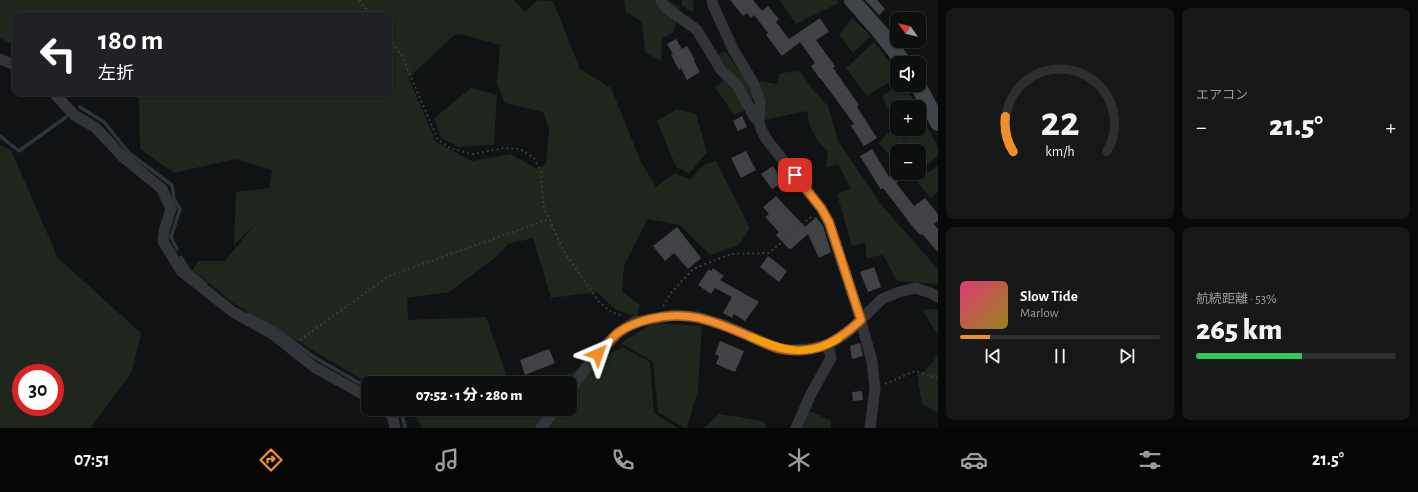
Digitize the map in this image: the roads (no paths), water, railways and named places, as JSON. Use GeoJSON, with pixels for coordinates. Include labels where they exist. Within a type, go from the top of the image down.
{"type":"FeatureCollection","features":[{"type":"Feature","properties":{"kind":"main road"},"geometry":{"type":"LineString","coordinates":[[852,0],[899,56]]}},
{"type":"Feature","properties":{"kind":"main road"},"geometry":{"type":"LineString","coordinates":[[922,92],[938,123]]}},
{"type":"Feature","properties":{"kind":"street"},"geometry":{"type":"LineString","coordinates":[[661,0],[665,7],[697,30],[721,70],[737,85],[755,118],[759,121]]}},
{"type":"Feature","properties":{"kind":"street"},"geometry":{"type":"LineString","coordinates":[[712,0],[733,49],[754,84],[760,102],[759,121],[766,140],[821,208],[829,222],[861,320],[872,361],[875,389],[870,428]]}},
{"type":"Feature","properties":{"kind":"street"},"geometry":{"type":"LineString","coordinates":[[0,59],[12,64]]}},
{"type":"Feature","properties":{"kind":"street"},"geometry":{"type":"LineString","coordinates":[[57,96],[74,115],[95,127],[123,157],[162,189],[171,209],[164,231],[163,240],[181,271],[233,312],[274,335],[314,367],[361,393]]}},
{"type":"Feature","properties":{"kind":"street"},"geometry":{"type":"LineString","coordinates":[[577,380],[588,365],[618,333],[634,322],[674,314],[697,317],[724,326],[777,348],[790,350],[810,349],[828,345],[847,333],[882,299],[899,292],[915,288],[938,297]]}},
{"type":"Feature","properties":{"kind":"street"},"geometry":{"type":"LineString","coordinates":[[796,428],[811,394],[830,358],[828,345]]}},
{"type":"Feature","properties":{"kind":"street"},"geometry":{"type":"LineString","coordinates":[[392,416],[395,428]]}},
{"type":"Feature","properties":{"kind":"street"},"geometry":{"type":"LineString","coordinates":[[541,428],[550,416]]}},
{"type":"Feature","properties":{"kind":"waterway"},"geometry":{"type":"LineString","coordinates":[[80,107],[104,122],[129,153],[172,185],[174,199],[180,209],[171,237],[177,249]]}},
{"type":"Feature","properties":{"kind":"waterway"},"geometry":{"type":"LineString","coordinates":[[0,136],[19,151],[66,117]]}},
{"type":"Feature","properties":{"kind":"waterway"},"geometry":{"type":"LineString","coordinates":[[181,257],[188,269],[206,284]]}},
{"type":"Feature","properties":{"kind":"waterway"},"geometry":{"type":"LineString","coordinates":[[248,314],[276,329],[314,357],[361,384]]}},
{"type":"Feature","properties":{"kind":"waterway"},"geometry":{"type":"LineString","coordinates":[[402,416],[405,428]]}}]}
